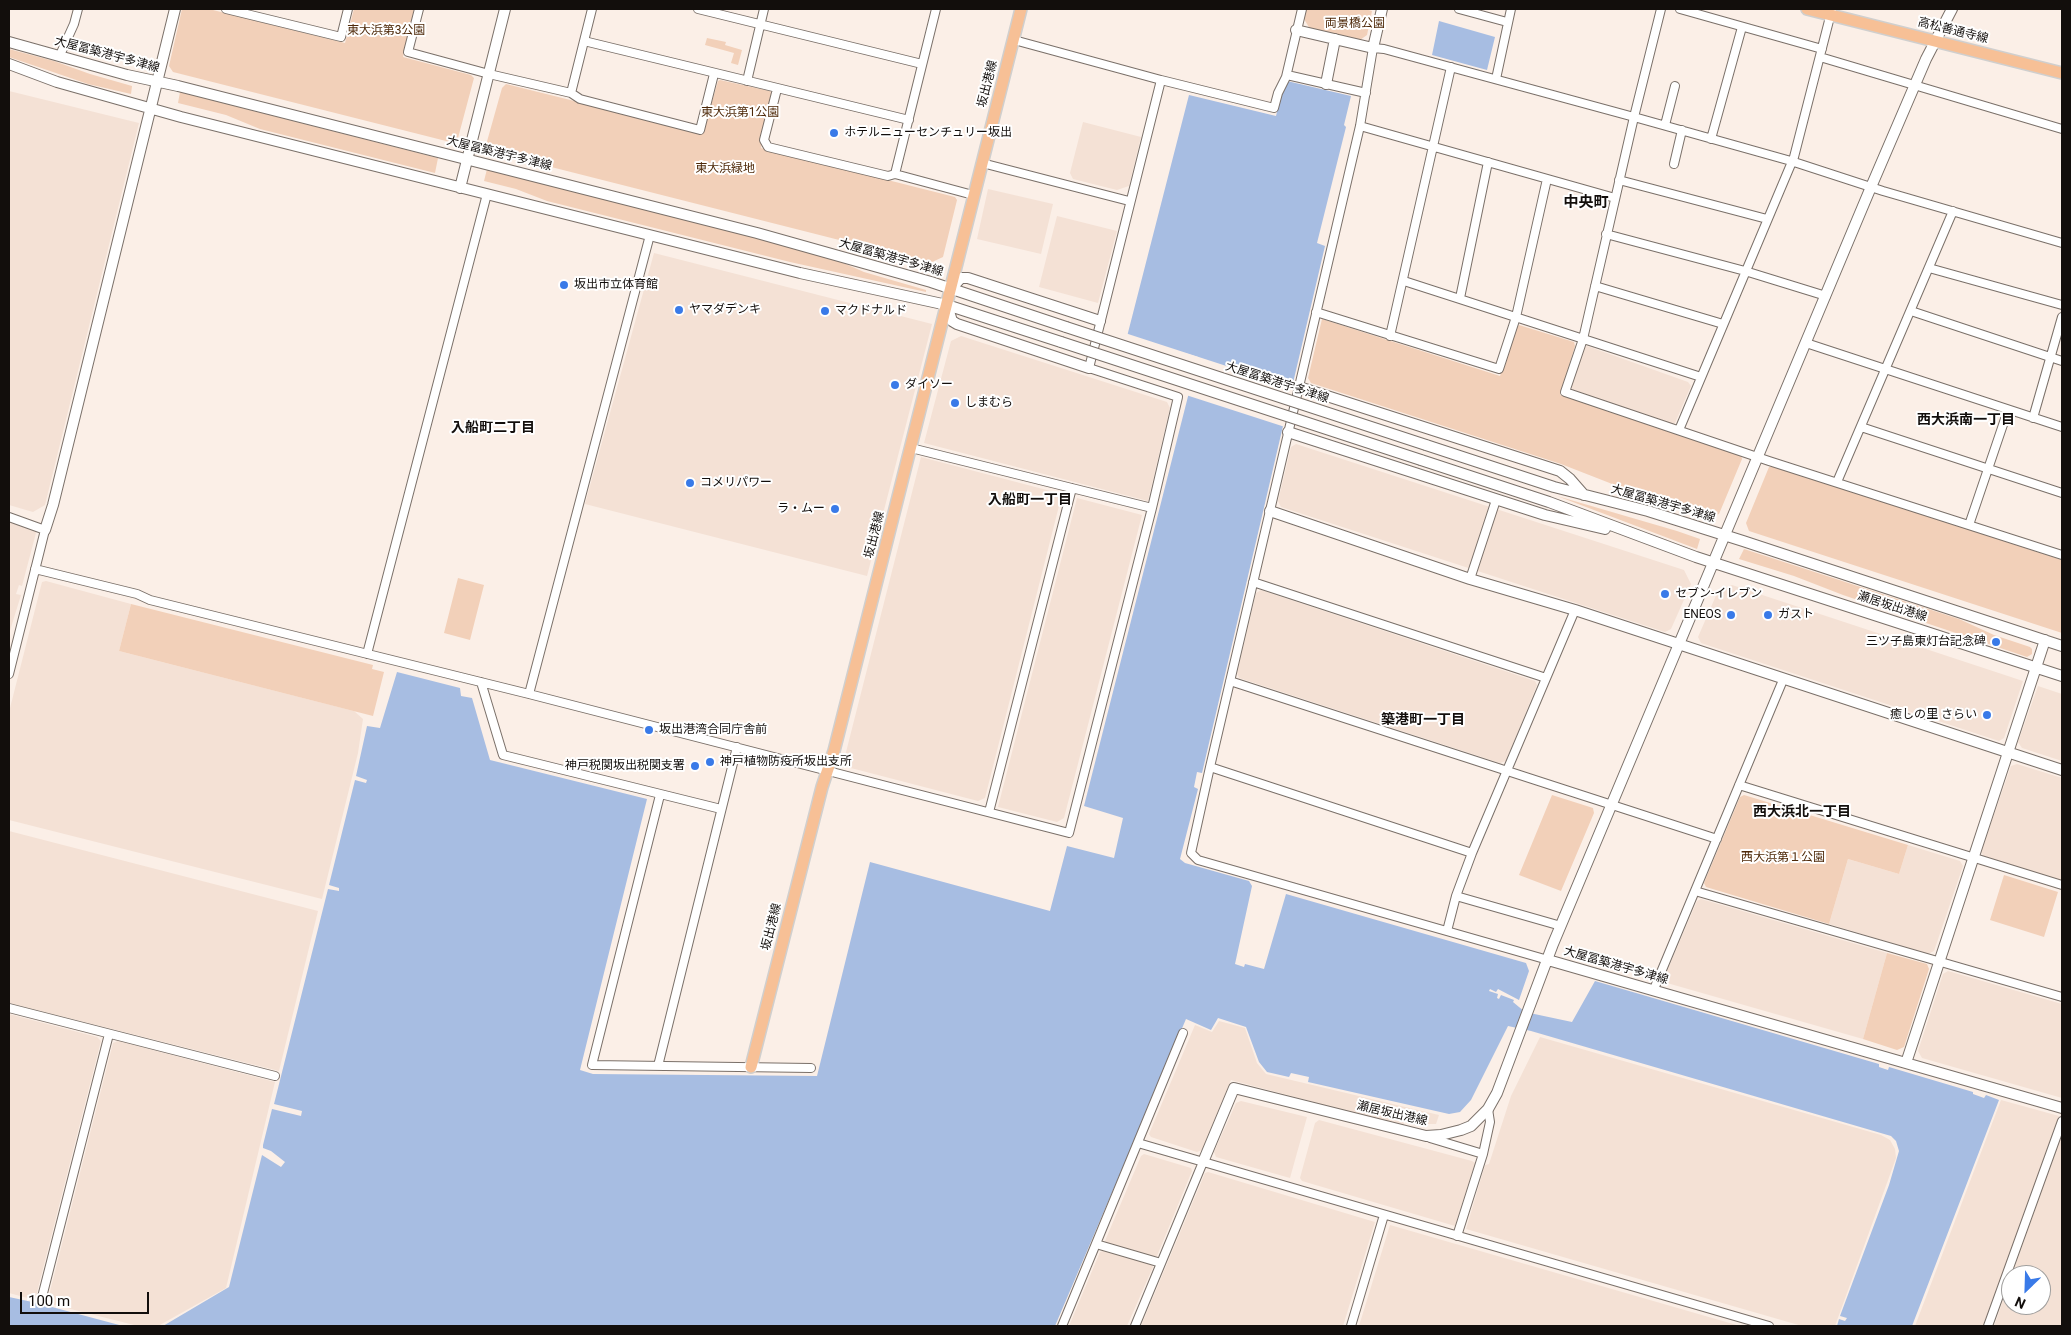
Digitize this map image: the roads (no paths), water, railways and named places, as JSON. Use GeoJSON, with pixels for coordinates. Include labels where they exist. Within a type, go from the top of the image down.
{"type":"FeatureCollection","features":[{"type":"Feature","properties":{"kind":"main road"},"geometry":{"type":"LineString","coordinates":[[45,530],[175,9]]}},
{"type":"Feature","properties":{"kind":"main road"},"geometry":{"type":"LineString","coordinates":[[460,188],[505,9]]}},
{"type":"Feature","properties":{"kind":"main road","name":"坂出港線"},"geometry":{"type":"LineString","coordinates":[[751,1067],[837,741],[1021,9]]}},
{"type":"Feature","properties":{"kind":"main road"},"geometry":{"type":"LineString","coordinates":[[1296,30],[1373,48],[1382,9]]}},
{"type":"Feature","properties":{"kind":"main road","name":"高松善通寺線"},"geometry":{"type":"LineString","coordinates":[[1807,9],[1831,12],[1936,41],[2061,70]]}},
{"type":"Feature","properties":{"kind":"main road"},"geometry":{"type":"LineString","coordinates":[[1725,535],[1914,86],[1952,9]]}},
{"type":"Feature","properties":{"kind":"main road"},"geometry":{"type":"LineString","coordinates":[[1326,84],[1335,39]]}},
{"type":"Feature","properties":{"kind":"main road","name":"大屋冨築港宇多津線"},"geometry":{"type":"LineString","coordinates":[[9,42],[757,233],[951,288],[1554,487],[1648,511],[1725,535],[1548,960],[2062,1108]]}},
{"type":"Feature","properties":{"kind":"main road"},"geometry":{"type":"LineString","coordinates":[[9,64],[57,82],[151,108],[460,188],[800,273],[947,305],[1549,502],[1714,563]]}},
{"type":"Feature","properties":{"kind":"main road"},"geometry":{"type":"LineString","coordinates":[[951,288],[961,278],[968,278],[1100,321]]}},
{"type":"Feature","properties":{"kind":"main road"},"geometry":{"type":"LineString","coordinates":[[947,305],[952,321],[957,324],[1088,368]]}},
{"type":"Feature","properties":{"kind":"main road"},"geometry":{"type":"LineString","coordinates":[[1299,387],[1560,471],[1584,494]]}},
{"type":"Feature","properties":{"kind":"main road"},"geometry":{"type":"LineString","coordinates":[[1288,432],[1545,515],[1640,536]]}},
{"type":"Feature","properties":{"kind":"main road"},"geometry":{"type":"LineString","coordinates":[[1270,511],[1470,579],[1575,610],[1679,646],[2062,770]]}},
{"type":"Feature","properties":{"kind":"main road","name":"瀬居坂出港線"},"geometry":{"type":"LineString","coordinates":[[1725,535],[2062,646]]}},
{"type":"Feature","properties":{"kind":"main road","name":"瀬居坂出港線"},"geometry":{"type":"LineString","coordinates":[[1714,563],[2062,676]]}},
{"type":"Feature","properties":{"kind":"main road"},"geometry":{"type":"LineString","coordinates":[[1906,1062],[2045,640]]}},
{"type":"Feature","properties":{"kind":"main road","name":"瀬居坂出港線"},"geometry":{"type":"LineString","coordinates":[[1203,1162],[1234,1088],[1426,1136],[1441,1135],[1471,1126],[1488,1109],[1497,1093],[1519,1031],[1548,960]]}},
{"type":"Feature","properties":{"kind":"street"},"geometry":{"type":"LineString","coordinates":[[60,56],[74,24],[78,9]]}},
{"type":"Feature","properties":{"kind":"street"},"geometry":{"type":"LineString","coordinates":[[226,9],[340,37],[348,9]]}},
{"type":"Feature","properties":{"kind":"street"},"geometry":{"type":"LineString","coordinates":[[419,9],[408,52],[488,74],[571,93],[580,99],[700,130],[714,74]]}},
{"type":"Feature","properties":{"kind":"street"},"geometry":{"type":"LineString","coordinates":[[571,93],[592,9]]}},
{"type":"Feature","properties":{"kind":"street"},"geometry":{"type":"LineString","coordinates":[[698,9],[922,64]]}},
{"type":"Feature","properties":{"kind":"street"},"geometry":{"type":"LineString","coordinates":[[747,81],[764,9]]}},
{"type":"Feature","properties":{"kind":"street"},"geometry":{"type":"LineString","coordinates":[[895,174],[922,64],[933,9]]}},
{"type":"Feature","properties":{"kind":"street"},"geometry":{"type":"LineString","coordinates":[[1014,40],[1161,80],[1274,108],[1286,75],[1302,9]]}},
{"type":"Feature","properties":{"kind":"street"},"geometry":{"type":"LineString","coordinates":[[1459,9],[1508,22]]}},
{"type":"Feature","properties":{"kind":"street"},"geometry":{"type":"LineString","coordinates":[[1496,79],[1511,9]]}},
{"type":"Feature","properties":{"kind":"street"},"geometry":{"type":"LineString","coordinates":[[1662,9],[1634,116],[1583,338],[1565,392],[1758,457],[2062,555]]}},
{"type":"Feature","properties":{"kind":"street"},"geometry":{"type":"LineString","coordinates":[[1680,9],[1742,27],[1914,86],[2062,129]]}},
{"type":"Feature","properties":{"kind":"street"},"geometry":{"type":"LineString","coordinates":[[1679,430],[1794,157],[1831,12]]}},
{"type":"Feature","properties":{"kind":"street"},"geometry":{"type":"LineString","coordinates":[[1711,139],[1742,27]]}},
{"type":"Feature","properties":{"kind":"street"},"geometry":{"type":"LineString","coordinates":[[584,41],[909,120]]}},
{"type":"Feature","properties":{"kind":"street"},"geometry":{"type":"LineString","coordinates":[[1548,960],[1198,860],[1191,854],[1360,126],[1373,48],[1384,48],[1634,116],[1791,161],[1871,187],[2062,243]]}},
{"type":"Feature","properties":{"kind":"street"},"geometry":{"type":"LineString","coordinates":[[1390,336],[1404,281],[1432,146],[1452,67]]}},
{"type":"Feature","properties":{"kind":"street"},"geometry":{"type":"LineString","coordinates":[[1286,75],[1366,93]]}},
{"type":"Feature","properties":{"kind":"street"},"geometry":{"type":"LineString","coordinates":[[35,569],[137,594],[150,600],[529,694],[1069,833],[1152,508],[1178,397],[1088,368],[1161,80]]}},
{"type":"Feature","properties":{"kind":"street"},"geometry":{"type":"LineString","coordinates":[[1665,125],[1675,86]]}},
{"type":"Feature","properties":{"kind":"street"},"geometry":{"type":"LineString","coordinates":[[777,89],[764,140],[768,146],[888,176],[895,174],[973,195]]}},
{"type":"Feature","properties":{"kind":"street"},"geometry":{"type":"LineString","coordinates":[[1360,126],[1615,198]]}},
{"type":"Feature","properties":{"kind":"street"},"geometry":{"type":"LineString","coordinates":[[1674,164],[1682,130]]}},
{"type":"Feature","properties":{"kind":"street"},"geometry":{"type":"LineString","coordinates":[[982,162],[1129,201]]}},
{"type":"Feature","properties":{"kind":"street"},"geometry":{"type":"LineString","coordinates":[[1460,298],[1488,162]]}},
{"type":"Feature","properties":{"kind":"street"},"geometry":{"type":"LineString","coordinates":[[1316,312],[1499,370],[1516,317],[1547,179]]}},
{"type":"Feature","properties":{"kind":"street"},"geometry":{"type":"LineString","coordinates":[[1619,180],[1767,220]]}},
{"type":"Feature","properties":{"kind":"street"},"geometry":{"type":"LineString","coordinates":[[367,654],[487,194]]}},
{"type":"Feature","properties":{"kind":"street"},"geometry":{"type":"LineString","coordinates":[[1837,482],[1953,211]]}},
{"type":"Feature","properties":{"kind":"street"},"geometry":{"type":"LineString","coordinates":[[1606,234],[1745,271],[1826,296]]}},
{"type":"Feature","properties":{"kind":"street"},"geometry":{"type":"LineString","coordinates":[[529,694],[650,235]]}},
{"type":"Feature","properties":{"kind":"street"},"geometry":{"type":"LineString","coordinates":[[1929,268],[2062,305]]}},
{"type":"Feature","properties":{"kind":"street"},"geometry":{"type":"LineString","coordinates":[[1404,281],[1701,377]]}},
{"type":"Feature","properties":{"kind":"street"},"geometry":{"type":"LineString","coordinates":[[1595,286],[1723,324]]}},
{"type":"Feature","properties":{"kind":"street"},"geometry":{"type":"LineString","coordinates":[[1911,311],[2062,361]]}},
{"type":"Feature","properties":{"kind":"street"},"geometry":{"type":"LineString","coordinates":[[2033,418],[2062,317]]}},
{"type":"Feature","properties":{"kind":"street"},"geometry":{"type":"LineString","coordinates":[[1806,343],[2062,427]]}},
{"type":"Feature","properties":{"kind":"street"},"geometry":{"type":"LineString","coordinates":[[1969,525],[2008,410]]}},
{"type":"Feature","properties":{"kind":"street"},"geometry":{"type":"LineString","coordinates":[[1861,427],[2062,493]]}},
{"type":"Feature","properties":{"kind":"street"},"geometry":{"type":"LineString","coordinates":[[911,448],[1152,508]]}},
{"type":"Feature","properties":{"kind":"street"},"geometry":{"type":"LineString","coordinates":[[989,812],[1072,488]]}},
{"type":"Feature","properties":{"kind":"street"},"geometry":{"type":"LineString","coordinates":[[1470,579],[1496,500]]}},
{"type":"Feature","properties":{"kind":"street"},"geometry":{"type":"LineString","coordinates":[[9,517],[45,530],[13,641],[9,674]]}},
{"type":"Feature","properties":{"kind":"street"},"geometry":{"type":"LineString","coordinates":[[1253,582],[1546,678]]}},
{"type":"Feature","properties":{"kind":"street"},"geometry":{"type":"LineString","coordinates":[[1447,931],[1456,896],[1472,853],[1575,610]]}},
{"type":"Feature","properties":{"kind":"street"},"geometry":{"type":"LineString","coordinates":[[1654,990],[1783,680]]}},
{"type":"Feature","properties":{"kind":"street"},"geometry":{"type":"LineString","coordinates":[[480,682],[503,755],[722,809]]}},
{"type":"Feature","properties":{"kind":"street"},"geometry":{"type":"LineString","coordinates":[[1230,682],[1717,839]]}},
{"type":"Feature","properties":{"kind":"street"},"geometry":{"type":"LineString","coordinates":[[658,1066],[737,747]]}},
{"type":"Feature","properties":{"kind":"street"},"geometry":{"type":"LineString","coordinates":[[1210,767],[1472,853]]}},
{"type":"Feature","properties":{"kind":"street"},"geometry":{"type":"LineString","coordinates":[[1739,786],[2062,885]]}},
{"type":"Feature","properties":{"kind":"street"},"geometry":{"type":"LineString","coordinates":[[660,795],[592,1065],[811,1068]]}},
{"type":"Feature","properties":{"kind":"street"},"geometry":{"type":"LineString","coordinates":[[1695,891],[2062,997]]}},
{"type":"Feature","properties":{"kind":"street"},"geometry":{"type":"LineString","coordinates":[[1456,896],[1561,926]]}},
{"type":"Feature","properties":{"kind":"street"},"geometry":{"type":"LineString","coordinates":[[9,1008],[275,1076]]}},
{"type":"Feature","properties":{"kind":"street"},"geometry":{"type":"LineString","coordinates":[[1062,1326],[1183,1033]]}},
{"type":"Feature","properties":{"kind":"street"},"geometry":{"type":"LineString","coordinates":[[41,1301],[109,1034]]}},
{"type":"Feature","properties":{"kind":"street"},"geometry":{"type":"LineString","coordinates":[[1458,1236],[1483,1154],[1490,1122],[1488,1109]]}},
{"type":"Feature","properties":{"kind":"street"},"geometry":{"type":"LineString","coordinates":[[1988,1326],[2062,1121]]}},
{"type":"Feature","properties":{"kind":"street"},"geometry":{"type":"LineString","coordinates":[[1426,1136],[1483,1154]]}},
{"type":"Feature","properties":{"kind":"street"},"geometry":{"type":"LineString","coordinates":[[1138,1143],[1769,1326]]}},
{"type":"Feature","properties":{"kind":"street"},"geometry":{"type":"LineString","coordinates":[[1135,1326],[1203,1162]]}},
{"type":"Feature","properties":{"kind":"street"},"geometry":{"type":"LineString","coordinates":[[1351,1326],[1384,1215]]}},
{"type":"Feature","properties":{"kind":"street"},"geometry":{"type":"LineString","coordinates":[[1096,1244],[1161,1263]]}},
{"type":"Feature","properties":{"kind":"water"},"geometry":{"type":"Polygon","coordinates":[[[1439,21],[1495,37],[1487,70],[1432,55],[1439,21]]]}},
{"type":"Feature","properties":{"kind":"water"},"geometry":{"type":"Polygon","coordinates":[[[1287,81],[1351,96],[1344,125],[1346,127],[1317,243],[1325,246],[1202,773],[1197,772],[1194,787],[1198,789],[1180,859],[1185,863],[1249,881],[1252,886],[1235,964],[1244,967],[1245,964],[1264,969],[1286,894],[1526,963],[1529,971],[1519,1000],[1498,989],[1496,992],[1490,989],[1489,991],[1498,994],[1497,998],[1499,999],[1501,995],[1514,1000],[1513,1002],[1525,1012],[1572,1022],[1595,981],[1879,1064],[1879,1067],[1888,1070],[1889,1067],[1973,1092],[1973,1094],[1984,1098],[1986,1095],[1999,1100],[1912,1326],[1837,1326],[1839,1319],[1845,1321],[1847,1318],[1840,1316],[1889,1185],[1899,1151],[1896,1141],[1891,1136],[1531,1031],[1508,1026],[1471,1100],[1460,1112],[1449,1114],[1308,1082],[1309,1077],[1291,1073],[1289,1077],[1267,1072],[1259,1062],[1246,1027],[1218,1018],[1211,1030],[1186,1019],[1055,1326],[163,1326],[229,1287],[262,1155],[281,1167],[285,1162],[271,1151],[263,1148],[263,1145],[272,1109],[301,1116],[302,1111],[274,1104],[328,889],[339,891],[339,888],[329,885],[355,780],[366,783],[367,780],[356,776],[367,726],[380,728],[397,672],[460,688],[461,696],[472,698],[490,760],[647,799],[580,1070],[593,1074],[817,1076],[870,862],[1050,911],[1067,846],[1114,858],[1123,818],[1084,806],[1198,357],[1178,351],[1122,356],[1189,95],[1276,116],[1287,81]]]}},
{"type":"Feature","properties":{"kind":"water"},"geometry":{"type":"Polygon","coordinates":[[[9,1297],[37,1303],[123,1326],[9,1326],[9,1297]]]}},
{"type":"Feature","properties":{"kind":"place","name":"ホテルニューセンチュリー坂出"},"geometry":{"type":"Point","coordinates":[834,133]}},
{"type":"Feature","properties":{"kind":"place","name":"坂出市立体育館"},"geometry":{"type":"Point","coordinates":[564,285]}},
{"type":"Feature","properties":{"kind":"place","name":"ヤマダデンキ"},"geometry":{"type":"Point","coordinates":[679,310]}},
{"type":"Feature","properties":{"kind":"place","name":"マクドナルド"},"geometry":{"type":"Point","coordinates":[825,311]}},
{"type":"Feature","properties":{"kind":"place","name":"ダイソー"},"geometry":{"type":"Point","coordinates":[895,385]}},
{"type":"Feature","properties":{"kind":"place","name":"しまむら"},"geometry":{"type":"Point","coordinates":[955,403]}},
{"type":"Feature","properties":{"kind":"place","name":"コメリパワー"},"geometry":{"type":"Point","coordinates":[690,483]}},
{"type":"Feature","properties":{"kind":"place","name":"ラ・ムー"},"geometry":{"type":"Point","coordinates":[835,509]}},
{"type":"Feature","properties":{"kind":"place","name":"セブン-イレブン"},"geometry":{"type":"Point","coordinates":[1665,594]}},
{"type":"Feature","properties":{"kind":"place","name":"ENEOS"},"geometry":{"type":"Point","coordinates":[1731,615]}},
{"type":"Feature","properties":{"kind":"place","name":"ガスト"},"geometry":{"type":"Point","coordinates":[1768,615]}},
{"type":"Feature","properties":{"kind":"place","name":"三ツ子島東灯台記念碑"},"geometry":{"type":"Point","coordinates":[1996,642]}},
{"type":"Feature","properties":{"kind":"place","name":"癒しの里 さらい"},"geometry":{"type":"Point","coordinates":[1987,715]}},
{"type":"Feature","properties":{"kind":"place","name":"坂出港湾合同庁舎前"},"geometry":{"type":"Point","coordinates":[649,730]}},
{"type":"Feature","properties":{"kind":"place","name":"神戸植物防疫所坂出支所"},"geometry":{"type":"Point","coordinates":[710,762]}},
{"type":"Feature","properties":{"kind":"place","name":"神戸税関坂出税関支署"},"geometry":{"type":"Point","coordinates":[695,766]}},
{"type":"Feature","properties":{"kind":"district","name":"中央町"},"geometry":{"type":"Point","coordinates":[1586,203]}},
{"type":"Feature","properties":{"kind":"district","name":"西大浜南一丁目"},"geometry":{"type":"Point","coordinates":[1966,420]}},
{"type":"Feature","properties":{"kind":"district","name":"入船町二丁目"},"geometry":{"type":"Point","coordinates":[493,428]}},
{"type":"Feature","properties":{"kind":"district","name":"入船町一丁目"},"geometry":{"type":"Point","coordinates":[1030,500]}},
{"type":"Feature","properties":{"kind":"district","name":"築港町一丁目"},"geometry":{"type":"Point","coordinates":[1423,720]}},
{"type":"Feature","properties":{"kind":"district","name":"西大浜北一丁目"},"geometry":{"type":"Point","coordinates":[1802,812]}},
{"type":"Feature","properties":{"kind":"park label","name":"両景橋公園"},"geometry":{"type":"Point","coordinates":[1355,24]}},
{"type":"Feature","properties":{"kind":"park label","name":"東大浜第3公園"},"geometry":{"type":"Point","coordinates":[386,31]}},
{"type":"Feature","properties":{"kind":"park label","name":"東大浜第1公園"},"geometry":{"type":"Point","coordinates":[740,113]}},
{"type":"Feature","properties":{"kind":"park label","name":"東大浜緑地"},"geometry":{"type":"Point","coordinates":[725,169]}},
{"type":"Feature","properties":{"kind":"park label","name":"西大浜第１公園"},"geometry":{"type":"Point","coordinates":[1783,858]}}]}
